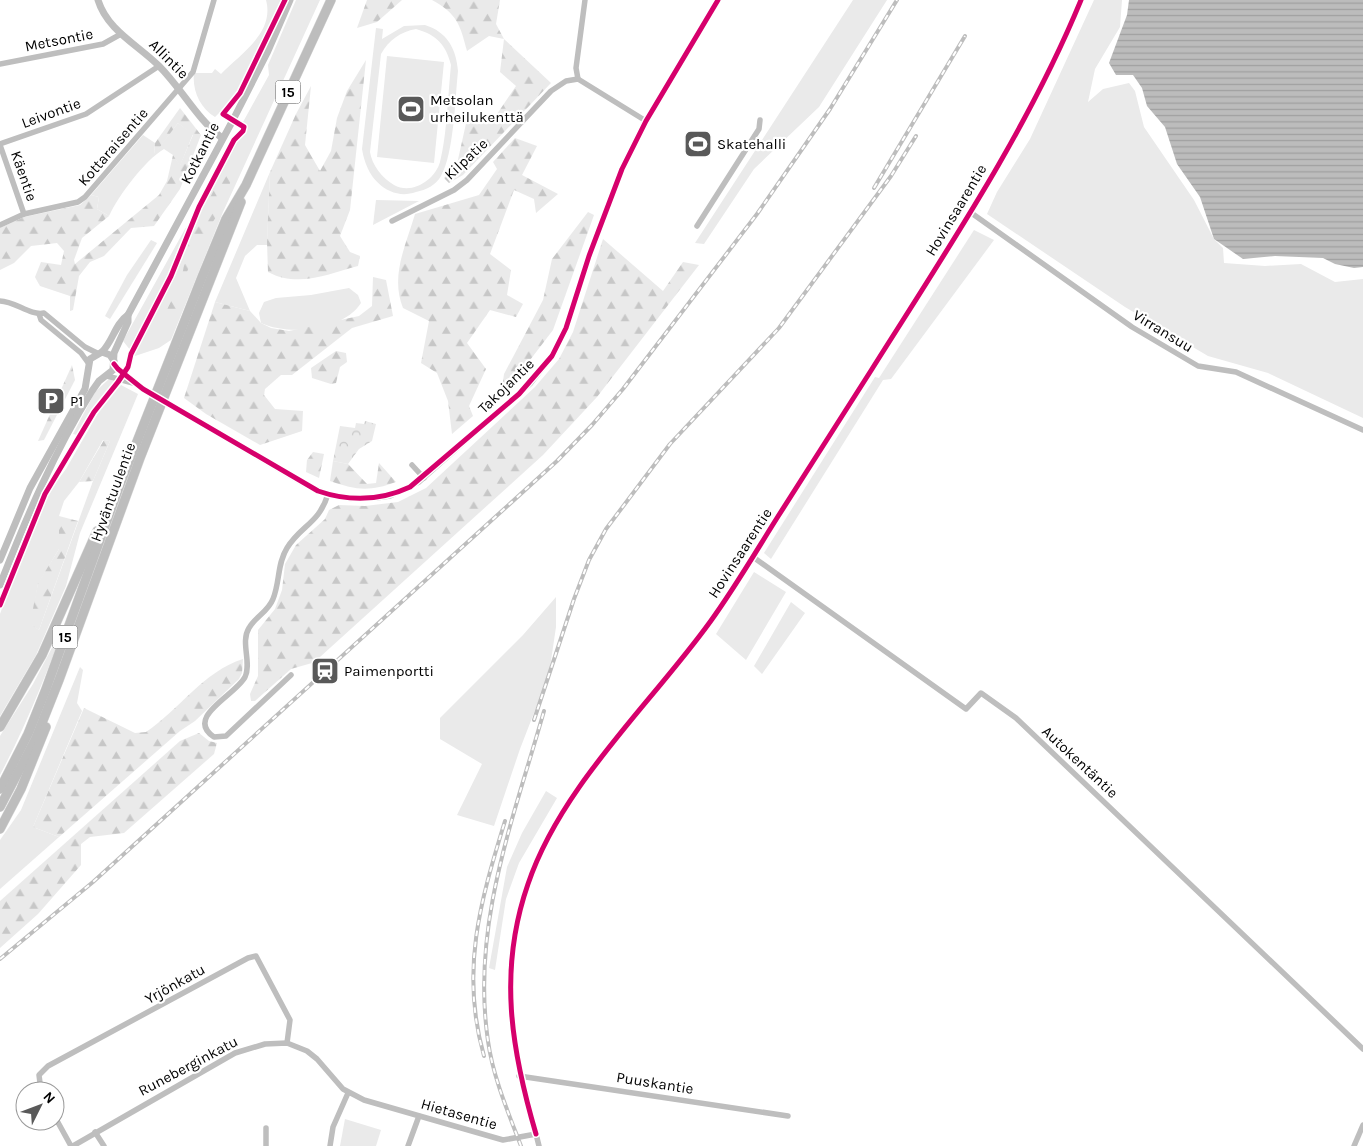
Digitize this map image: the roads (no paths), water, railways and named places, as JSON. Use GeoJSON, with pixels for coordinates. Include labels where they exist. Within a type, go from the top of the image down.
{"type":"FeatureCollection","features":[{"type":"Feature","properties":{"kind":"highway","name":"Hyväntuulentie"},"geometry":{"type":"LineString","coordinates":[[0,789],[28,734],[46,689],[121,482],[212,252],[226,219],[246,185],[331,0]]}},
{"type":"Feature","properties":{"kind":"highway","name":"Hyväntuulentie"},"geometry":{"type":"LineString","coordinates":[[0,807],[36,738],[59,680],[140,458],[234,223],[246,185]]}},
{"type":"Feature","properties":{"kind":"highway"},"geometry":{"type":"LineString","coordinates":[[0,727],[42,655],[121,482]]}},
{"type":"Feature","properties":{"kind":"highway"},"geometry":{"type":"LineString","coordinates":[[0,829],[21,789],[42,741],[59,680]]}},
{"type":"Feature","properties":{"kind":"street","name":"Allintie"},"geometry":{"type":"LineString","coordinates":[[98,0],[101,10],[121,34],[159,66],[180,89],[207,127],[222,138]]}},
{"type":"Feature","properties":{"kind":"street","name":"Kottaraisentie"},"geometry":{"type":"LineString","coordinates":[[0,225],[24,214],[78,202],[85,197],[193,72],[214,0]]}},
{"type":"Feature","properties":{"kind":"street","name":"Kotkantie"},"geometry":{"type":"LineString","coordinates":[[114,362],[114,353],[128,322],[128,315],[267,53],[290,0]]}},
{"type":"Feature","properties":{"kind":"street"},"geometry":{"type":"LineString","coordinates":[[585,0],[576,68],[578,79],[646,122]]}},
{"type":"Feature","properties":{"kind":"street","name":"Takojantie"},"geometry":{"type":"LineString","coordinates":[[114,362],[133,383],[304,484],[328,494],[353,499],[383,497],[410,487],[424,478],[530,384],[552,356],[566,328],[588,256],[616,182],[646,122],[718,0]]}},
{"type":"Feature","properties":{"kind":"street","name":"Hovinsaarentie"},"geometry":{"type":"LineString","coordinates":[[536,1134],[519,1076],[510,1007],[510,974],[521,907],[541,850],[554,826],[584,781],[710,622],[754,557],[970,212],[1028,110],[1081,0]]}},
{"type":"Feature","properties":{"kind":"street","name":"Metsontie"},"geometry":{"type":"LineString","coordinates":[[0,64],[103,44],[121,34]]}},
{"type":"Feature","properties":{"kind":"street","name":"Leivontie"},"geometry":{"type":"LineString","coordinates":[[0,145],[86,114],[159,66]]}},
{"type":"Feature","properties":{"kind":"street","name":"Kilpatie"},"geometry":{"type":"LineString","coordinates":[[392,221],[446,194],[467,180],[551,91],[566,81],[578,79]]}},
{"type":"Feature","properties":{"kind":"street"},"geometry":{"type":"LineString","coordinates":[[697,226],[760,129],[760,120]]}},
{"type":"Feature","properties":{"kind":"street","name":"Käentie"},"geometry":{"type":"LineString","coordinates":[[0,145],[24,214]]}},
{"type":"Feature","properties":{"kind":"street","name":"Virransuu"},"geometry":{"type":"LineString","coordinates":[[970,212],[1132,327],[1198,366],[1236,372],[1363,430]]}},
{"type":"Feature","properties":{"kind":"street"},"geometry":{"type":"LineString","coordinates":[[0,301],[15,304],[39,314],[44,313],[85,347],[110,356],[114,362],[113,370],[105,376],[88,398],[51,465],[25,522],[0,585]]}},
{"type":"Feature","properties":{"kind":"street"},"geometry":{"type":"LineString","coordinates":[[39,314],[41,320],[80,353],[93,374],[105,376]]}},
{"type":"Feature","properties":{"kind":"street","name":"Kotkantie"},"geometry":{"type":"LineString","coordinates":[[100,352],[110,343],[122,319],[128,315]]}},
{"type":"Feature","properties":{"kind":"street"},"geometry":{"type":"LineString","coordinates":[[0,560],[30,488],[85,389],[89,366],[93,356],[100,352]]}},
{"type":"Feature","properties":{"kind":"street","name":"Takojantie"},"geometry":{"type":"LineString","coordinates":[[105,376],[133,383]]}},
{"type":"Feature","properties":{"kind":"street"},"geometry":{"type":"LineString","coordinates":[[412,464],[424,478]]}},
{"type":"Feature","properties":{"kind":"street"},"geometry":{"type":"LineString","coordinates":[[291,674],[226,736],[214,737],[206,730],[205,718],[240,684],[246,675],[247,632],[271,604],[284,552],[290,542],[320,514],[328,494]]}},
{"type":"Feature","properties":{"kind":"street","name":"Autokentäntie"},"geometry":{"type":"LineString","coordinates":[[754,557],[966,709],[981,694],[1016,718],[1363,1049]]}},
{"type":"Feature","properties":{"kind":"street","name":"Yrjönkatu"},"geometry":{"type":"LineString","coordinates":[[39,1081],[38,1074],[48,1066],[248,958],[256,956],[290,1020],[287,1043]]}},
{"type":"Feature","properties":{"kind":"street","name":"Runeberginkatu"},"geometry":{"type":"LineString","coordinates":[[72,1146],[235,1053],[253,1046],[287,1043],[307,1051],[317,1059],[348,1093],[364,1100]]}},
{"type":"Feature","properties":{"kind":"street","name":"Puuskantie"},"geometry":{"type":"LineString","coordinates":[[519,1076],[788,1116]]}},
{"type":"Feature","properties":{"kind":"street"},"geometry":{"type":"LineString","coordinates":[[330,1146],[333,1127],[348,1093]]}},
{"type":"Feature","properties":{"kind":"street","name":"Hietasentie"},"geometry":{"type":"LineString","coordinates":[[364,1100],[503,1140],[536,1134]]}},
{"type":"Feature","properties":{"kind":"street"},"geometry":{"type":"LineString","coordinates":[[408,1146],[419,1116]]}},
{"type":"Feature","properties":{"kind":"street"},"geometry":{"type":"LineString","coordinates":[[1354,1146],[1363,1125]]}},
{"type":"Feature","properties":{"kind":"street"},"geometry":{"type":"LineString","coordinates":[[266,1128],[266,1146]]}},
{"type":"Feature","properties":{"kind":"street"},"geometry":{"type":"LineString","coordinates":[[63,1131],[72,1146]]}},
{"type":"Feature","properties":{"kind":"street"},"geometry":{"type":"LineString","coordinates":[[95,1132],[104,1146]]}},
{"type":"Feature","properties":{"kind":"street"},"geometry":{"type":"LineString","coordinates":[[536,1134],[540,1146]]}},
{"type":"Feature","properties":{"kind":"railway"},"geometry":{"type":"LineString","coordinates":[[0,959],[93,882],[557,461],[592,425],[623,389],[757,214],[830,109],[897,0]]}},
{"type":"Feature","properties":{"kind":"railway"},"geometry":{"type":"LineString","coordinates":[[874,188],[965,36]]}},
{"type":"Feature","properties":{"kind":"railway"},"geometry":{"type":"LineString","coordinates":[[534,720],[574,599],[589,560],[606,529],[670,444],[779,328],[891,176],[916,136]]}},
{"type":"Feature","properties":{"kind":"railway"},"geometry":{"type":"LineString","coordinates":[[521,1146],[493,1068],[490,1054],[484,998],[485,956],[498,874],[508,833],[544,711]]}},
{"type":"Feature","properties":{"kind":"railway"},"geometry":{"type":"LineString","coordinates":[[484,1056],[477,1025],[474,995],[476,937],[488,880],[505,821]]}},
{"type":"Feature","properties":{"kind":"place","name":"Metsolan urheilukenttä"},"geometry":{"type":"Point","coordinates":[411,109]}},
{"type":"Feature","properties":{"kind":"place","name":"Skatehalli"},"geometry":{"type":"Point","coordinates":[698,144]}},
{"type":"Feature","properties":{"kind":"place","name":"P1"},"geometry":{"type":"Point","coordinates":[51,401]}},
{"type":"Feature","properties":{"kind":"place","name":"Paimenportti"},"geometry":{"type":"Point","coordinates":[325,671]}}]}
